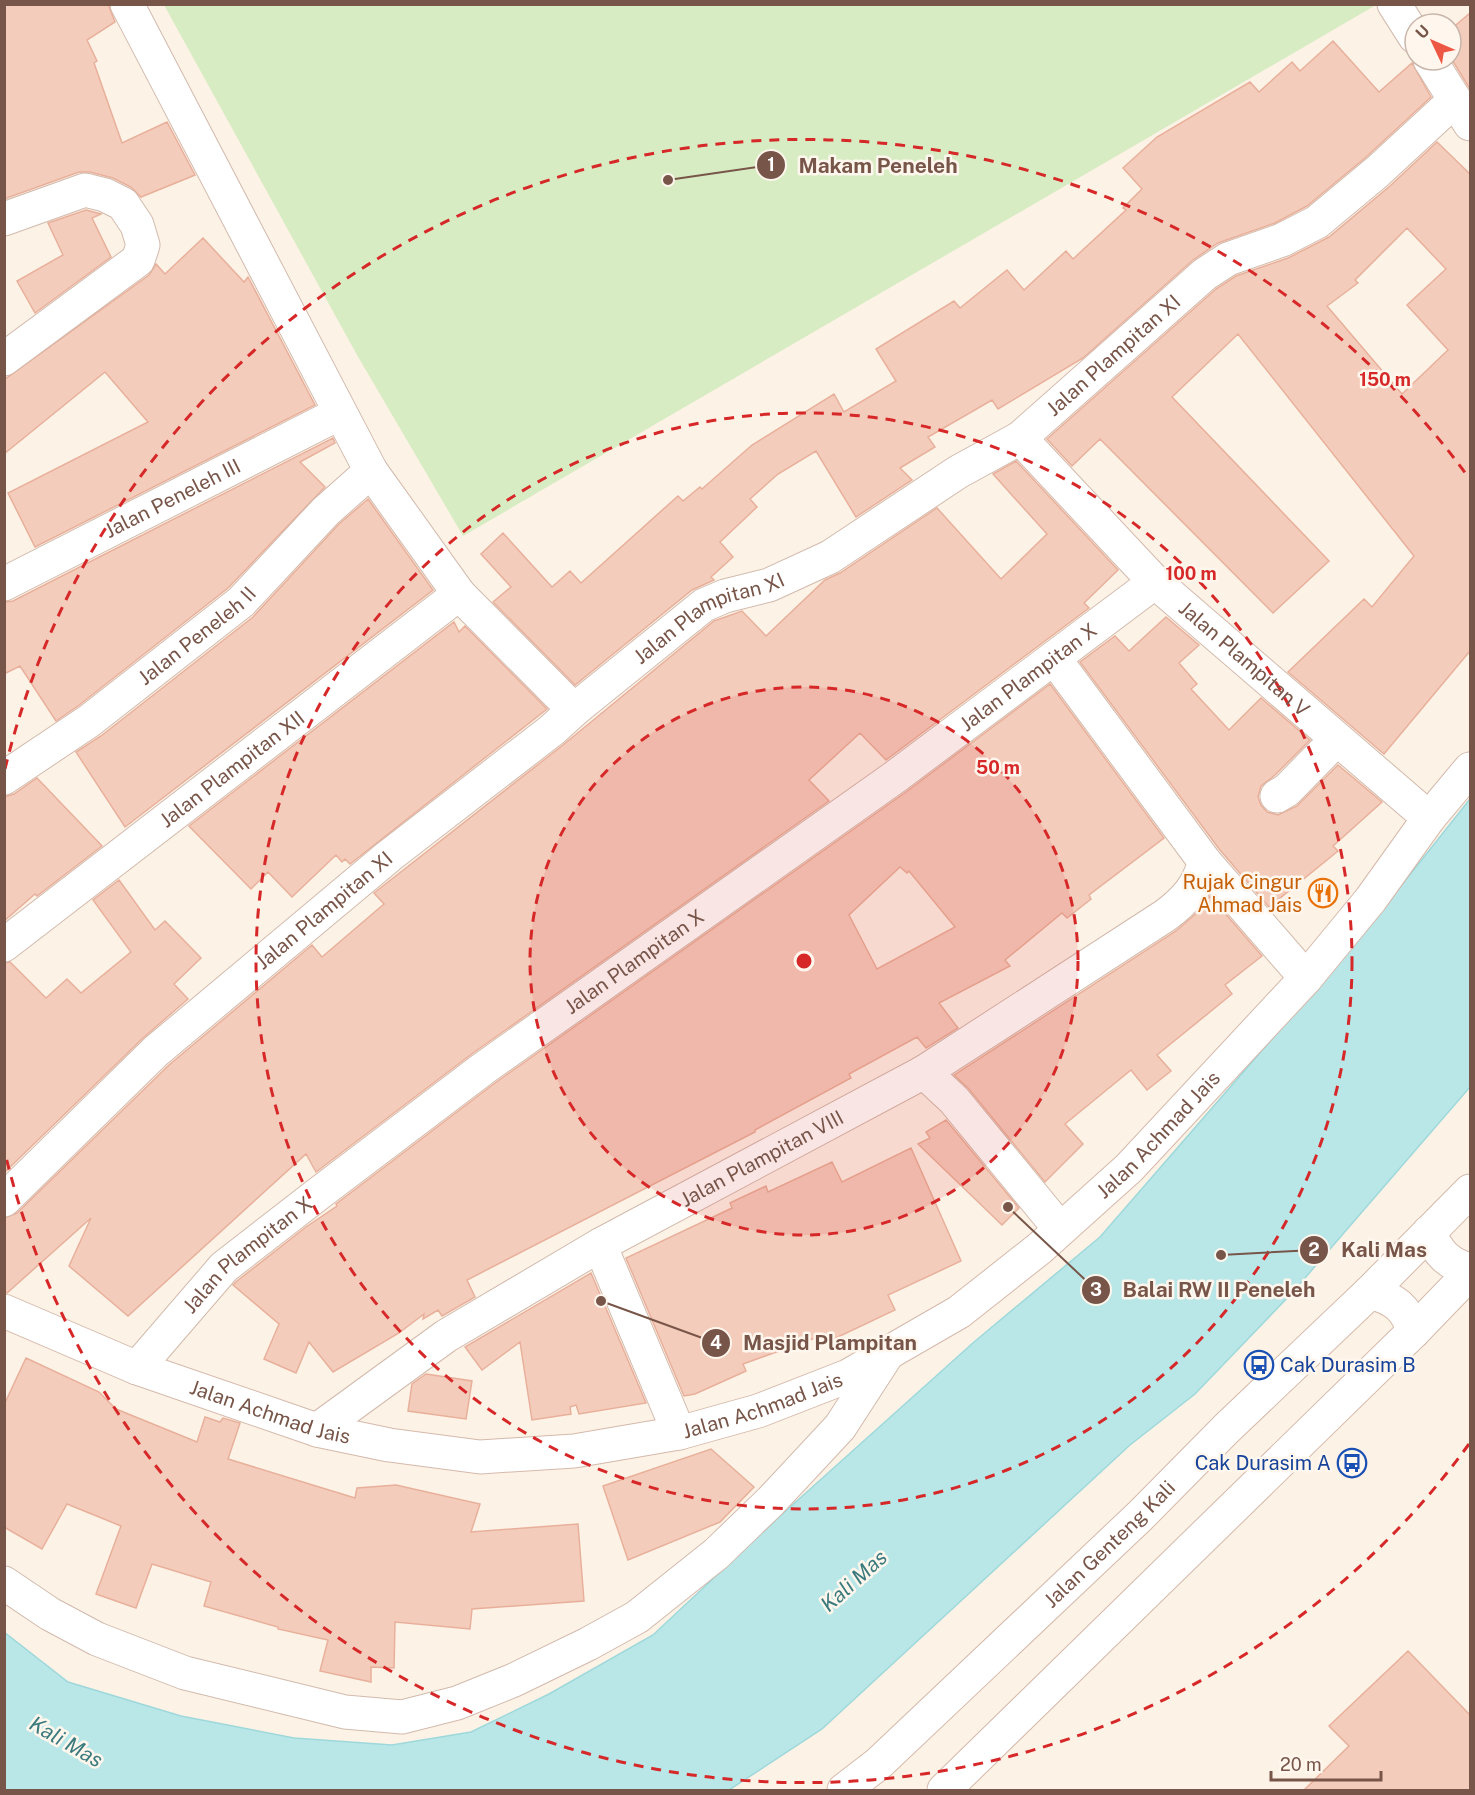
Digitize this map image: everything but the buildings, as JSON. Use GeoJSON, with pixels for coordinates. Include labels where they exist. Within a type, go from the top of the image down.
{"type":"FeatureCollection","features":[{"type":"Feature","properties":{"kind":"street"},"geometry":{"type":"LineString","coordinates":[[127,4],[371,471],[459,594],[574,710]]}},
{"type":"Feature","properties":{"kind":"street"},"geometry":{"type":"LineString","coordinates":[[1394,4],[1403,18]]}},
{"type":"Feature","properties":{"kind":"street"},"geometry":{"type":"LineString","coordinates":[[1438,72],[1463,112]]}},
{"type":"Feature","properties":{"kind":"street","name":"Jalan Plampitan XI"},"geometry":{"type":"LineString","coordinates":[[4,1200],[156,1051],[389,856],[552,730],[704,605],[725,596],[769,585],[831,557],[958,471],[1020,438],[1205,274],[1228,259],[1282,240],[1317,222],[1377,172],[1463,112]]}},
{"type":"Feature","properties":{"kind":"street"},"geometry":{"type":"LineString","coordinates":[[4,219],[85,190],[105,195],[123,204],[136,225],[143,245],[138,260],[4,359]]}},
{"type":"Feature","properties":{"kind":"street","name":"Jalan Peneleh III"},"geometry":{"type":"LineString","coordinates":[[4,584],[340,413]]}},
{"type":"Feature","properties":{"kind":"street","name":"Jalan Plampitan V"},"geometry":{"type":"LineString","coordinates":[[1020,438],[1155,582],[1429,818]]}},
{"type":"Feature","properties":{"kind":"street","name":"Jalan Peneleh II"},"geometry":{"type":"LineString","coordinates":[[4,778],[89,721],[241,602],[326,511],[371,471]]}},
{"type":"Feature","properties":{"kind":"street","name":"Jalan Plampitan X"},"geometry":{"type":"LineString","coordinates":[[137,1368],[224,1267],[318,1194],[484,1068],[886,783],[1155,582]]}},
{"type":"Feature","properties":{"kind":"street","name":"Jalan Plampitan XII"},"geometry":{"type":"LineString","coordinates":[[4,945],[459,594]]}},
{"type":"Feature","properties":{"kind":"street"},"geometry":{"type":"LineString","coordinates":[[1054,658],[1205,862],[1306,978]]}},
{"type":"Feature","properties":{"kind":"street"},"geometry":{"type":"LineString","coordinates":[[1277,796],[1287,790],[1336,740]]}},
{"type":"Feature","properties":{"kind":"street","name":"Jalan Achmad Jais"},"geometry":{"type":"LineString","coordinates":[[4,1311],[137,1368],[317,1430],[389,1446],[480,1457],[574,1451],[679,1432],[758,1411],[848,1376],[959,1312],[1040,1248],[1129,1168],[1306,978],[1371,899],[1429,818],[1470,769]]}},
{"type":"Feature","properties":{"kind":"street","name":"Jalan Plampitan VIII"},"geometry":{"type":"LineString","coordinates":[[317,1430],[446,1336],[600,1245],[924,1072],[1166,915],[1184,901],[1199,879],[1205,862]]}},
{"type":"Feature","properties":{"kind":"street"},"geometry":{"type":"LineString","coordinates":[[924,1072],[954,1100],[1060,1229]]}},
{"type":"Feature","properties":{"kind":"street","name":"Jalan Genteng Kali"},"geometry":{"type":"LineString","coordinates":[[844,1791],[879,1763],[1123,1532],[1226,1429],[1370,1292],[1470,1191]]}},
{"type":"Feature","properties":{"kind":"street"},"geometry":{"type":"LineString","coordinates":[[944,1791],[1413,1332],[1470,1271],[1446,1260],[1436,1248],[1429,1232]]}},
{"type":"Feature","properties":{"kind":"street"},"geometry":{"type":"LineString","coordinates":[[600,1245],[679,1432]]}},
{"type":"Feature","properties":{"kind":"street"},"geometry":{"type":"LineString","coordinates":[[1370,1292],[1386,1297],[1398,1305],[1409,1318],[1413,1332]]}},
{"type":"Feature","properties":{"kind":"street"},"geometry":{"type":"LineString","coordinates":[[4,1582],[50,1614],[97,1639],[185,1673],[345,1712],[402,1717],[458,1703],[514,1680],[637,1617],[716,1554],[771,1501],[840,1427],[888,1353]]}},
{"type":"Feature","properties":{"kind":"green space"},"geometry":{"type":"Polygon","coordinates":[[[164,5],[1376,5],[463,536],[357,355],[164,5]]]}},
{"type":"Feature","properties":{"kind":"water"},"geometry":{"type":"Polygon","coordinates":[[[1470,799],[1470,1087],[1292,1293],[1195,1394],[1130,1445],[822,1729],[729,1790],[5,1790],[4,1632],[68,1682],[181,1716],[294,1738],[392,1745],[471,1732],[549,1694],[653,1635],[779,1517],[974,1342],[1100,1237],[1358,940],[1470,799]]]}},
{"type":"Feature","properties":{"kind":"place","name":"Makam Peneleh"},"geometry":{"type":"Point","coordinates":[668,180]}},
{"type":"Feature","properties":{"kind":"place","name":"Rujak Cingur Ahmad Jais"},"geometry":{"type":"Point","coordinates":[1323,893]}},
{"type":"Feature","properties":{"kind":"place","name":"Balai RW II Peneleh"},"geometry":{"type":"Point","coordinates":[1008,1207]}},
{"type":"Feature","properties":{"kind":"place","name":"Kali Mas"},"geometry":{"type":"Point","coordinates":[1221,1255]}},
{"type":"Feature","properties":{"kind":"place","name":"Masjid Plampitan"},"geometry":{"type":"Point","coordinates":[601,1301]}},
{"type":"Feature","properties":{"kind":"place","name":"Cak Durasim B"},"geometry":{"type":"Point","coordinates":[1259,1365]}},
{"type":"Feature","properties":{"kind":"place","name":"Cak Durasim A"},"geometry":{"type":"Point","coordinates":[1352,1463]}}]}
